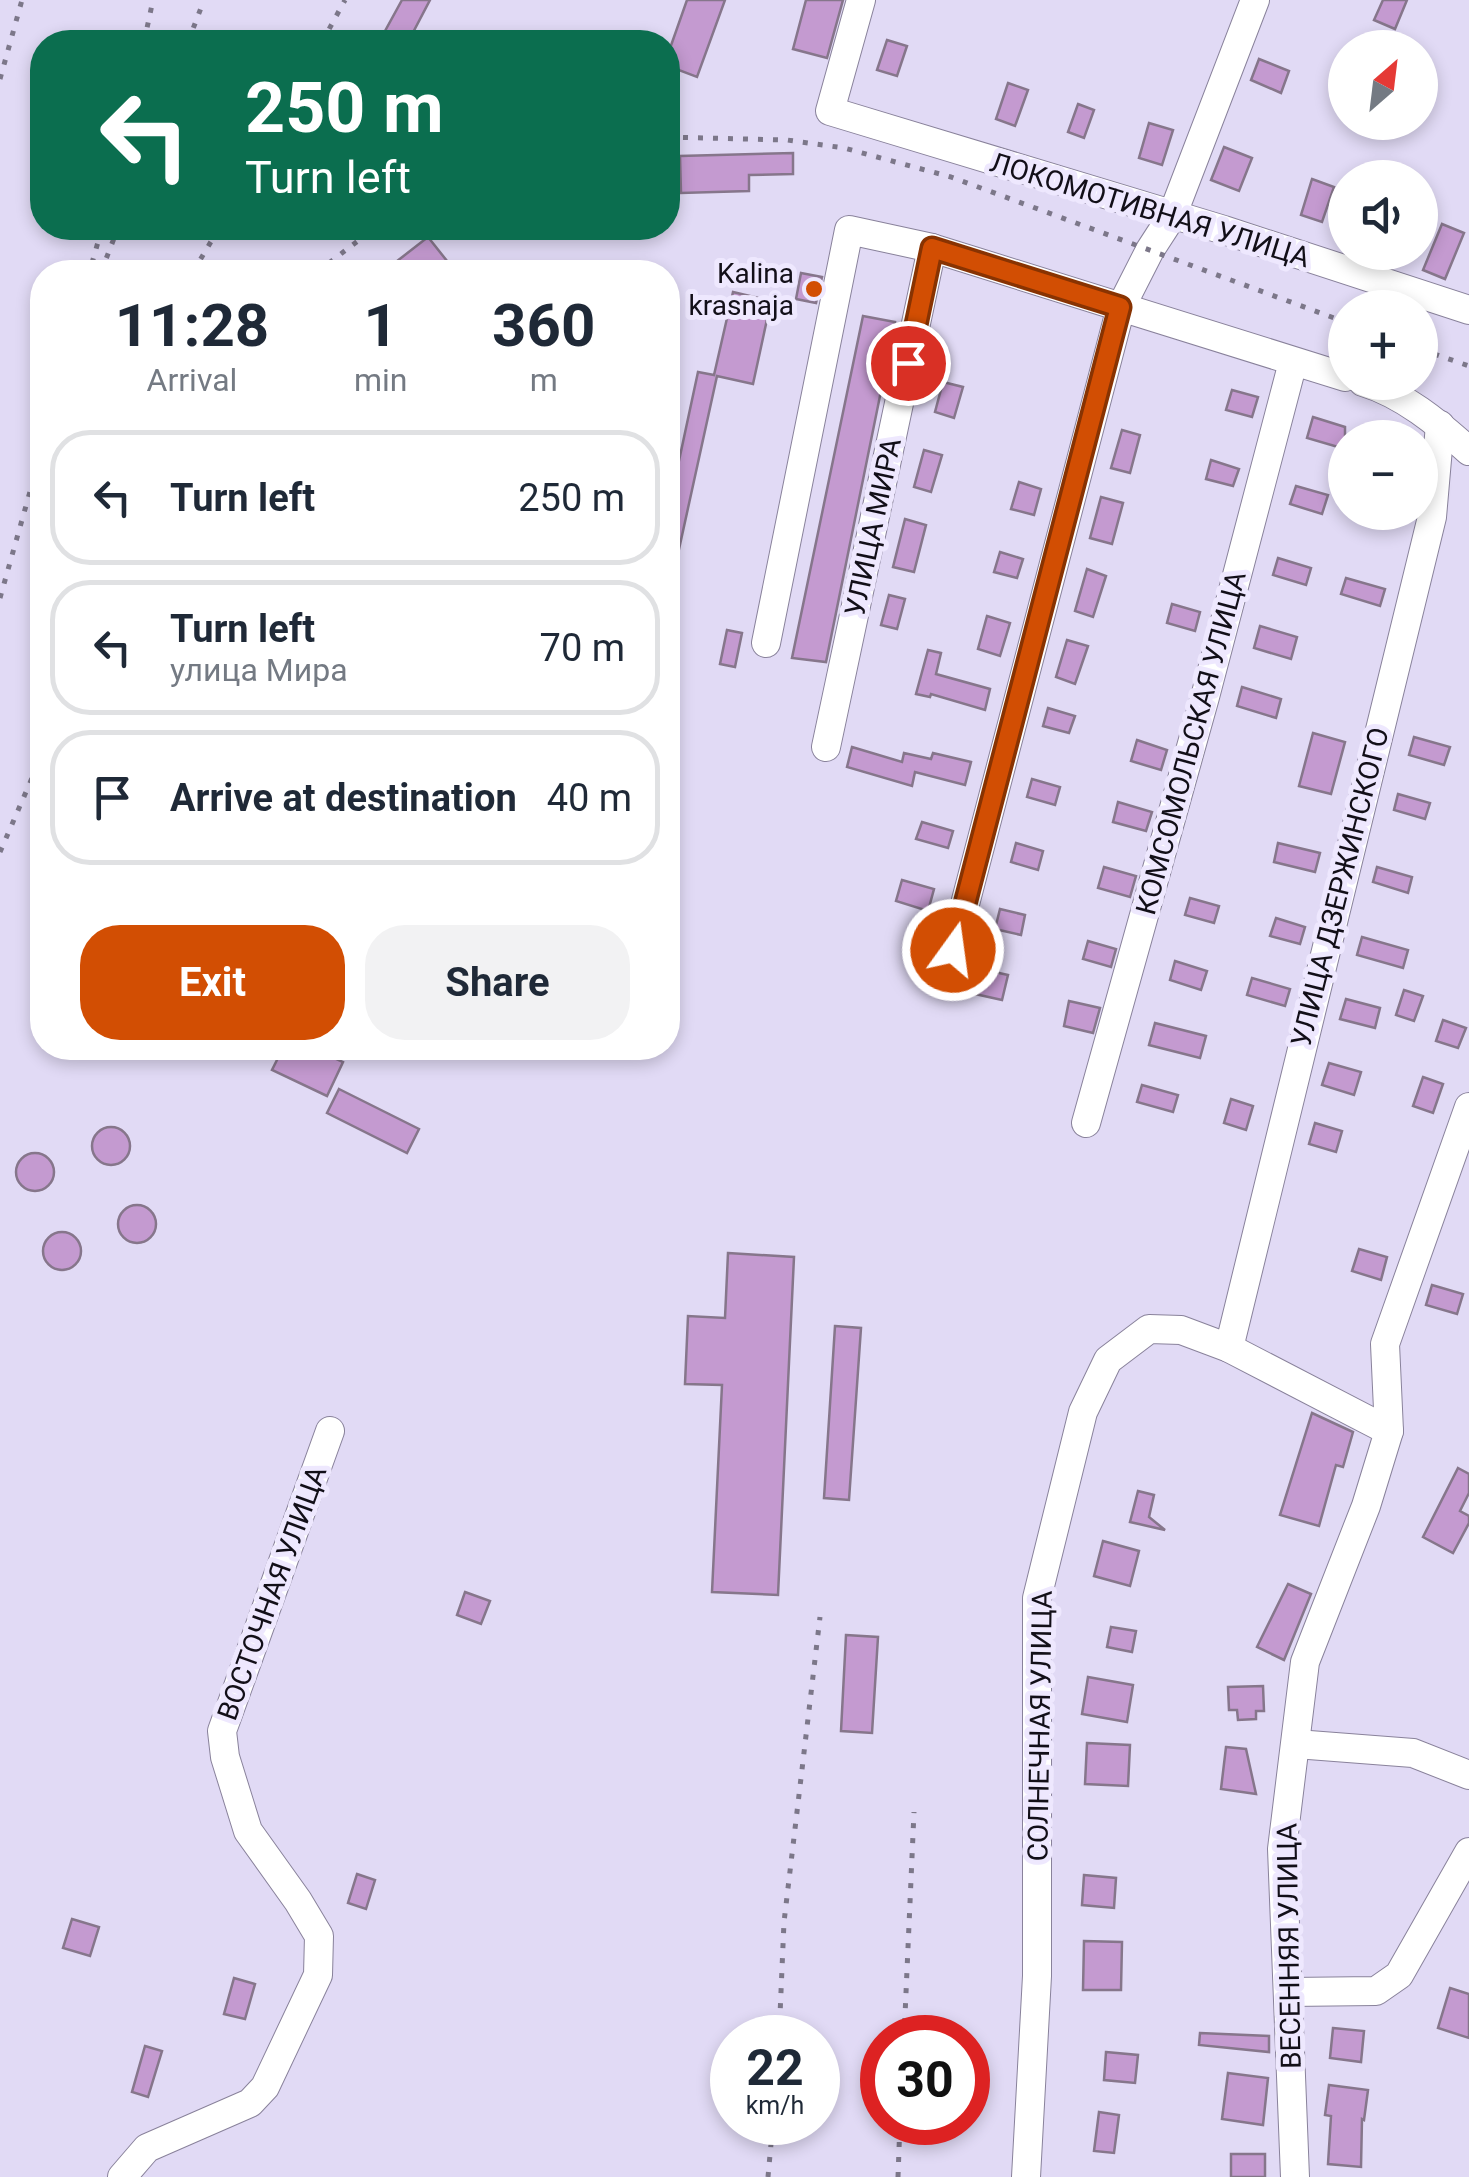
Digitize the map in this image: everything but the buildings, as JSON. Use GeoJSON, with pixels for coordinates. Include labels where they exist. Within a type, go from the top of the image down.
{"type":"FeatureCollection","features":[{"type":"Feature","properties":{"kind":"street","name":"ЛОКОМОТИВНАЯ УЛИЦА"},"geometry":{"type":"LineString","coordinates":[[861,0],[830,111],[1469,310]]}},
{"type":"Feature","properties":{"kind":"street"},"geometry":{"type":"LineString","coordinates":[[953,950],[1120,307],[1172,216],[1255,0]]}},
{"type":"Feature","properties":{"kind":"street"},"geometry":{"type":"LineString","coordinates":[[766,643],[850,230],[932,248],[1328,372]]}},
{"type":"Feature","properties":{"kind":"street","name":"УЛИЦА МИРА"},"geometry":{"type":"LineString","coordinates":[[826,747],[932,248]]}},
{"type":"Feature","properties":{"kind":"street","name":"КОМСОМОЛЬСКАЯ УЛИЦА"},"geometry":{"type":"LineString","coordinates":[[1086,1123],[1205,698],[1293,362]]}},
{"type":"Feature","properties":{"kind":"street"},"geometry":{"type":"LineString","coordinates":[[1401,400],[1440,425],[1469,451]]}},
{"type":"Feature","properties":{"kind":"street","name":"УЛИЦА ДЗЕРЖИНСКОГО"},"geometry":{"type":"LineString","coordinates":[[1229,1348],[1432,517],[1440,425]]}},
{"type":"Feature","properties":{"kind":"street","name":"ВЕСЕННЯЯ УЛИЦА"},"geometry":{"type":"LineString","coordinates":[[1294,2177],[1282,1850],[1305,1662],[1366,1506],[1389,1431],[1385,1344],[1469,1107]]}},
{"type":"Feature","properties":{"kind":"street","name":"СОЛНЕЧНАЯ УЛИЦА"},"geometry":{"type":"LineString","coordinates":[[1026,2177],[1037,1976],[1037,1598],[1082,1412],[1108,1360],[1149,1329],[1181,1330],[1229,1348]]}},
{"type":"Feature","properties":{"kind":"street"},"geometry":{"type":"LineString","coordinates":[[1229,1348],[1389,1431]]}},
{"type":"Feature","properties":{"kind":"street","name":"ВОСТОЧНАЯ УЛИЦА"},"geometry":{"type":"LineString","coordinates":[[122,2177],[147,2148],[250,2103],[265,2087],[318,1974],[319,1936],[248,1831],[225,1757],[222,1731],[330,1431]]}},
{"type":"Feature","properties":{"kind":"street"},"geometry":{"type":"LineString","coordinates":[[1296,1744],[1414,1754],[1469,1775]]}},
{"type":"Feature","properties":{"kind":"street"},"geometry":{"type":"LineString","coordinates":[[1289,1992],[1376,1991],[1399,1974],[1469,1852]]}},
{"type":"Feature","properties":{"kind":"railway"},"geometry":{"type":"LineString","coordinates":[[0,79],[22,0]]}},
{"type":"Feature","properties":{"kind":"railway"},"geometry":{"type":"LineString","coordinates":[[147,30],[153,0]]}},
{"type":"Feature","properties":{"kind":"railway"},"geometry":{"type":"LineString","coordinates":[[193,30],[204,0]]}},
{"type":"Feature","properties":{"kind":"railway"},"geometry":{"type":"LineString","coordinates":[[329,30],[345,0]]}},
{"type":"Feature","properties":{"kind":"railway"},"geometry":{"type":"LineString","coordinates":[[680,137],[787,140],[844,148],[951,177],[1328,316]]}},
{"type":"Feature","properties":{"kind":"railway"},"geometry":{"type":"LineString","coordinates":[[93,260],[99,240]]}},
{"type":"Feature","properties":{"kind":"railway"},"geometry":{"type":"LineString","coordinates":[[106,260],[113,240]]}},
{"type":"Feature","properties":{"kind":"railway"},"geometry":{"type":"LineString","coordinates":[[200,260],[212,240]]}},
{"type":"Feature","properties":{"kind":"railway"},"geometry":{"type":"LineString","coordinates":[[333,260],[359,240]]}},
{"type":"Feature","properties":{"kind":"railway"},"geometry":{"type":"LineString","coordinates":[[1438,355],[1469,366]]}},
{"type":"Feature","properties":{"kind":"railway"},"geometry":{"type":"LineString","coordinates":[[0,598],[30,492]]}},
{"type":"Feature","properties":{"kind":"railway"},"geometry":{"type":"LineString","coordinates":[[0,852],[30,783]]}},
{"type":"Feature","properties":{"kind":"railway"},"geometry":{"type":"LineString","coordinates":[[780,2015],[784,1922],[820,1617]]}},
{"type":"Feature","properties":{"kind":"railway"},"geometry":{"type":"LineString","coordinates":[[905,2015],[914,1812]]}},
{"type":"Feature","properties":{"kind":"railway"},"geometry":{"type":"LineString","coordinates":[[768,2177],[771,2145]]}},
{"type":"Feature","properties":{"kind":"railway"},"geometry":{"type":"LineString","coordinates":[[898,2177],[899,2145]]}},
{"type":"Feature","properties":{"kind":"place","name":"Kalina krasnaja"},"geometry":{"type":"Point","coordinates":[814,289]}},
{"type":"Feature","properties":{"kind":"route"},"geometry":{"type":"LineString","coordinates":[[908,363],[932,248],[1120,307],[953,950]]}}]}
